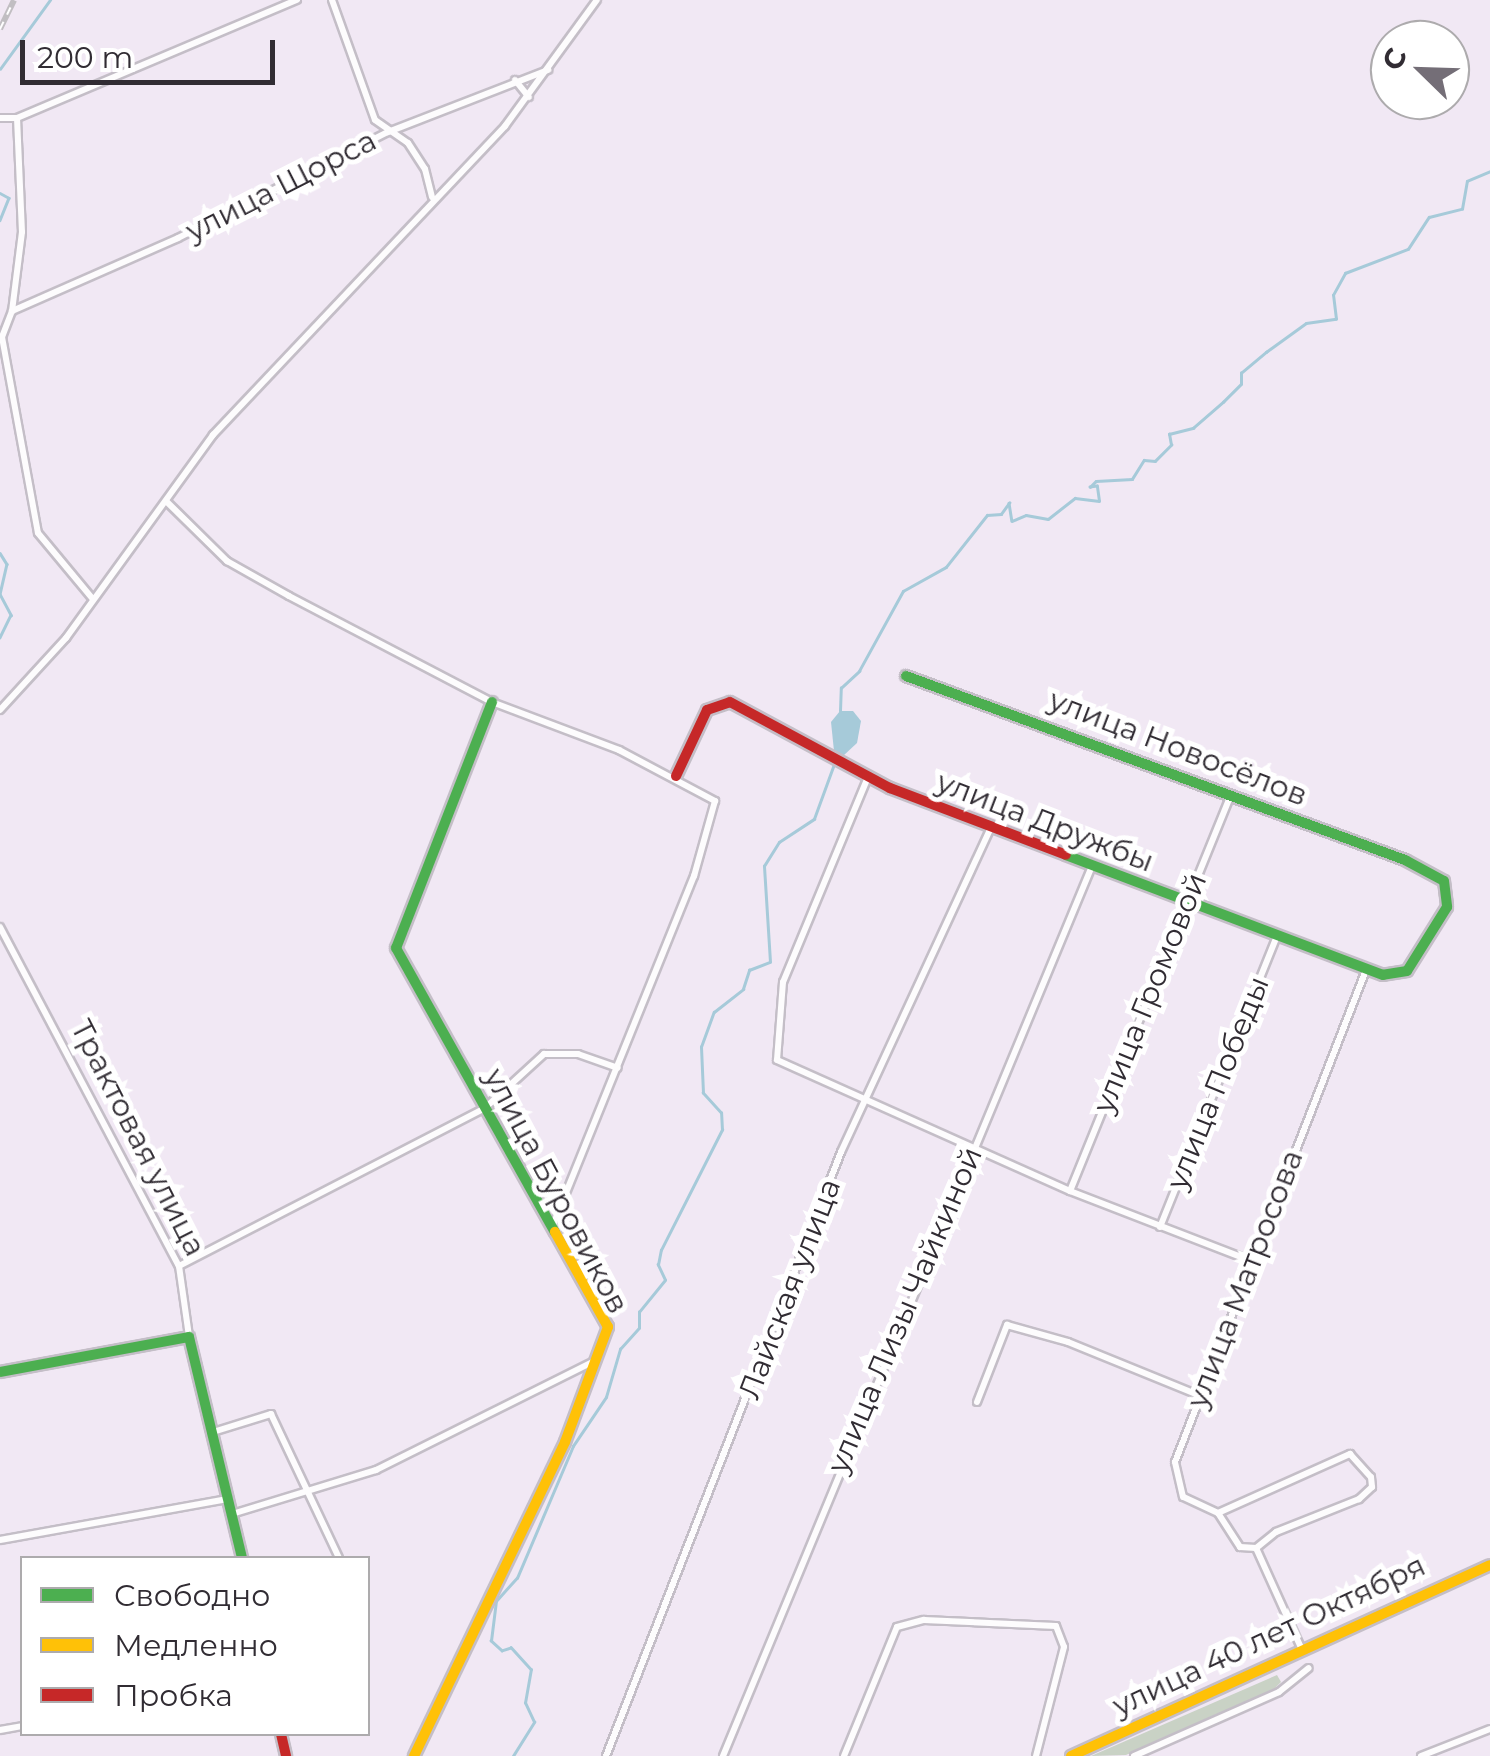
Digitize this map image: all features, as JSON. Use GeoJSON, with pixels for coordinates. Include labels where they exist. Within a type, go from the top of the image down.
{"type":"FeatureCollection","features":[{"type":"Feature","properties":{"kind":"street"},"geometry":{"type":"LineString","coordinates":[[0,118],[18,118],[297,0]]}},
{"type":"Feature","properties":{"kind":"street"},"geometry":{"type":"LineString","coordinates":[[332,0],[374,120],[408,142],[425,169],[432,198]]}},
{"type":"Feature","properties":{"kind":"street"},"geometry":{"type":"LineString","coordinates":[[0,710],[48,660],[213,436],[529,97],[597,0]]}},
{"type":"Feature","properties":{"kind":"street","name":"улица Щорса"},"geometry":{"type":"LineString","coordinates":[[12,310],[178,238],[388,132],[552,68]]}},
{"type":"Feature","properties":{"kind":"street"},"geometry":{"type":"LineString","coordinates":[[515,80],[529,97]]}},
{"type":"Feature","properties":{"kind":"street"},"geometry":{"type":"LineString","coordinates":[[18,118],[22,232],[12,310],[1,337],[38,532],[92,598]]}},
{"type":"Feature","properties":{"kind":"street"},"geometry":{"type":"LineString","coordinates":[[166,501],[227,562],[492,702],[710,792],[716,810],[618,1068],[551,1229]]}},
{"type":"Feature","properties":{"kind":"street","name":"улица Новосёлов"},"geometry":{"type":"LineString","coordinates":[[906,676],[1430,872],[1450,893],[1438,924],[1406,971],[1396,976],[1366,970]]}},
{"type":"Feature","properties":{"kind":"street","name":"улица Дружбы"},"geometry":{"type":"LineString","coordinates":[[676,776],[717,701],[762,716],[869,776],[990,830],[1366,970]]}},
{"type":"Feature","properties":{"kind":"street","name":"улица Буровиков"},"geometry":{"type":"LineString","coordinates":[[414,1756],[565,1442],[608,1327],[396,948],[492,702]]}},
{"type":"Feature","properties":{"kind":"street"},"geometry":{"type":"LineString","coordinates":[[869,776],[783,982],[777,1060],[1070,1191],[1249,1260]]}},
{"type":"Feature","properties":{"kind":"street","name":"улица Громовой"},"geometry":{"type":"LineString","coordinates":[[1070,1191],[1231,796]]}},
{"type":"Feature","properties":{"kind":"street","name":"Лайская улица"},"geometry":{"type":"LineString","coordinates":[[606,1756],[680,1580],[806,1237],[937,934],[990,830]]}},
{"type":"Feature","properties":{"kind":"street","name":"улица Лизы Чайкиной"},"geometry":{"type":"LineString","coordinates":[[723,1756],[1092,866]]}},
{"type":"Feature","properties":{"kind":"street","name":"Трактовая улица"},"geometry":{"type":"LineString","coordinates":[[0,927],[179,1266],[189,1337],[242,1556]]}},
{"type":"Feature","properties":{"kind":"street","name":"улица Победы"},"geometry":{"type":"LineString","coordinates":[[1160,1227],[1276,938]]}},
{"type":"Feature","properties":{"kind":"street","name":"улица Матросова"},"geometry":{"type":"LineString","coordinates":[[1256,1548],[1240,1547],[1218,1513],[1189,1502],[1175,1475],[1249,1260],[1366,970]]}},
{"type":"Feature","properties":{"kind":"street"},"geometry":{"type":"LineString","coordinates":[[179,1266],[484,1108],[544,1054],[578,1054],[618,1068]]}},
{"type":"Feature","properties":{"kind":"street"},"geometry":{"type":"LineString","coordinates":[[977,1402],[1008,1325],[1068,1342],[1201,1396]]}},
{"type":"Feature","properties":{"kind":"street"},"geometry":{"type":"LineString","coordinates":[[0,1372],[189,1337]]}},
{"type":"Feature","properties":{"kind":"street"},"geometry":{"type":"LineString","coordinates":[[232,1514],[376,1470],[592,1362]]}},
{"type":"Feature","properties":{"kind":"street"},"geometry":{"type":"LineString","coordinates":[[214,1432],[271,1414],[311,1488],[338,1556]]}},
{"type":"Feature","properties":{"kind":"street"},"geometry":{"type":"LineString","coordinates":[[1218,1513],[1350,1454],[1371,1478],[1372,1487],[1359,1499],[1276,1532],[1256,1548],[1303,1652]]}},
{"type":"Feature","properties":{"kind":"street"},"geometry":{"type":"LineString","coordinates":[[0,1540],[228,1498]]}},
{"type":"Feature","properties":{"kind":"street","name":"улица 40 лет Октября"},"geometry":{"type":"LineString","coordinates":[[1071,1756],[1490,1565]]}},
{"type":"Feature","properties":{"kind":"street"},"geometry":{"type":"LineString","coordinates":[[844,1756],[898,1627],[906,1622],[1048,1621],[1061,1634],[1036,1756]]}},
{"type":"Feature","properties":{"kind":"street","name":"улица 40 лет Октября"},"geometry":{"type":"LineString","coordinates":[[1134,1756],[1279,1692],[1309,1668]]}},
{"type":"Feature","properties":{"kind":"street"},"geometry":{"type":"LineString","coordinates":[[1422,1756],[1490,1729]]}},
{"type":"Feature","properties":{"kind":"shaded area"},"geometry":{"type":"Polygon","coordinates":[[[1277,1675],[1281,1682],[1272,1691],[1126,1755],[1091,1756],[1277,1675]]]}},
{"type":"Feature","properties":{"kind":"water"},"geometry":{"type":"Polygon","coordinates":[[[840,711],[853,711],[861,721],[857,743],[843,756],[834,751],[831,722],[840,711]]]}},
{"type":"Feature","properties":{"kind":"waterway"},"geometry":{"type":"LineString","coordinates":[[0,69],[50,0]]}},
{"type":"Feature","properties":{"kind":"waterway"},"geometry":{"type":"LineString","coordinates":[[840,711],[841,688],[859,671],[903,591],[946,567],[987,515],[1001,514],[1009,503],[1012,521],[1026,515],[1048,519],[1075,498],[1099,501],[1097,486],[1090,487],[1096,481],[1132,479],[1144,460],[1155,461],[1171,445],[1169,434],[1193,428],[1241,384],[1241,373],[1266,352],[1306,323],[1336,319],[1333,295],[1345,273],[1408,249],[1429,217],[1462,209],[1467,181],[1490,171]]}},
{"type":"Feature","properties":{"kind":"waterway"},"geometry":{"type":"LineString","coordinates":[[0,193],[9,198],[0,220]]}},
{"type":"Feature","properties":{"kind":"waterway"},"geometry":{"type":"LineString","coordinates":[[0,553],[7,564],[0,594],[11,615],[0,638]]}},
{"type":"Feature","properties":{"kind":"waterway"},"geometry":{"type":"LineString","coordinates":[[513,1756],[534,1722],[525,1703],[531,1670],[511,1648],[502,1651],[491,1641],[496,1601],[517,1578],[573,1446],[606,1397],[620,1349],[639,1328],[639,1312],[665,1280],[658,1265],[661,1250],[722,1130],[721,1113],[703,1093],[701,1047],[714,1012],[743,989],[749,970],[770,962],[764,866],[779,842],[814,819],[834,764]]}},
{"type":"Feature","properties":{"kind":"railway"},"geometry":{"type":"LineString","coordinates":[[0,29],[14,0]]}},
{"type":"Feature","properties":{"kind":"traffic: fast"},"geometry":{"type":"LineString","coordinates":[[906,676],[1405,860],[1444,881],[1447,907],[1407,971],[1383,975],[1066,855]]}},
{"type":"Feature","properties":{"kind":"traffic: fast"},"geometry":{"type":"LineString","coordinates":[[492,702],[396,948],[555,1232]]}},
{"type":"Feature","properties":{"kind":"traffic: fast"},"geometry":{"type":"LineString","coordinates":[[0,1372],[189,1337],[242,1556]]}},
{"type":"Feature","properties":{"kind":"traffic: slow"},"geometry":{"type":"LineString","coordinates":[[414,1756],[565,1442],[608,1327],[555,1232]]}},
{"type":"Feature","properties":{"kind":"traffic: slow"},"geometry":{"type":"LineString","coordinates":[[1071,1756],[1490,1565]]}},
{"type":"Feature","properties":{"kind":"traffic: jam"},"geometry":{"type":"LineString","coordinates":[[676,776],[707,710],[730,702],[890,788],[1066,855]]}},
{"type":"Feature","properties":{"kind":"traffic: jam"},"geometry":{"type":"LineString","coordinates":[[281,1736],[286,1756]]}}]}
